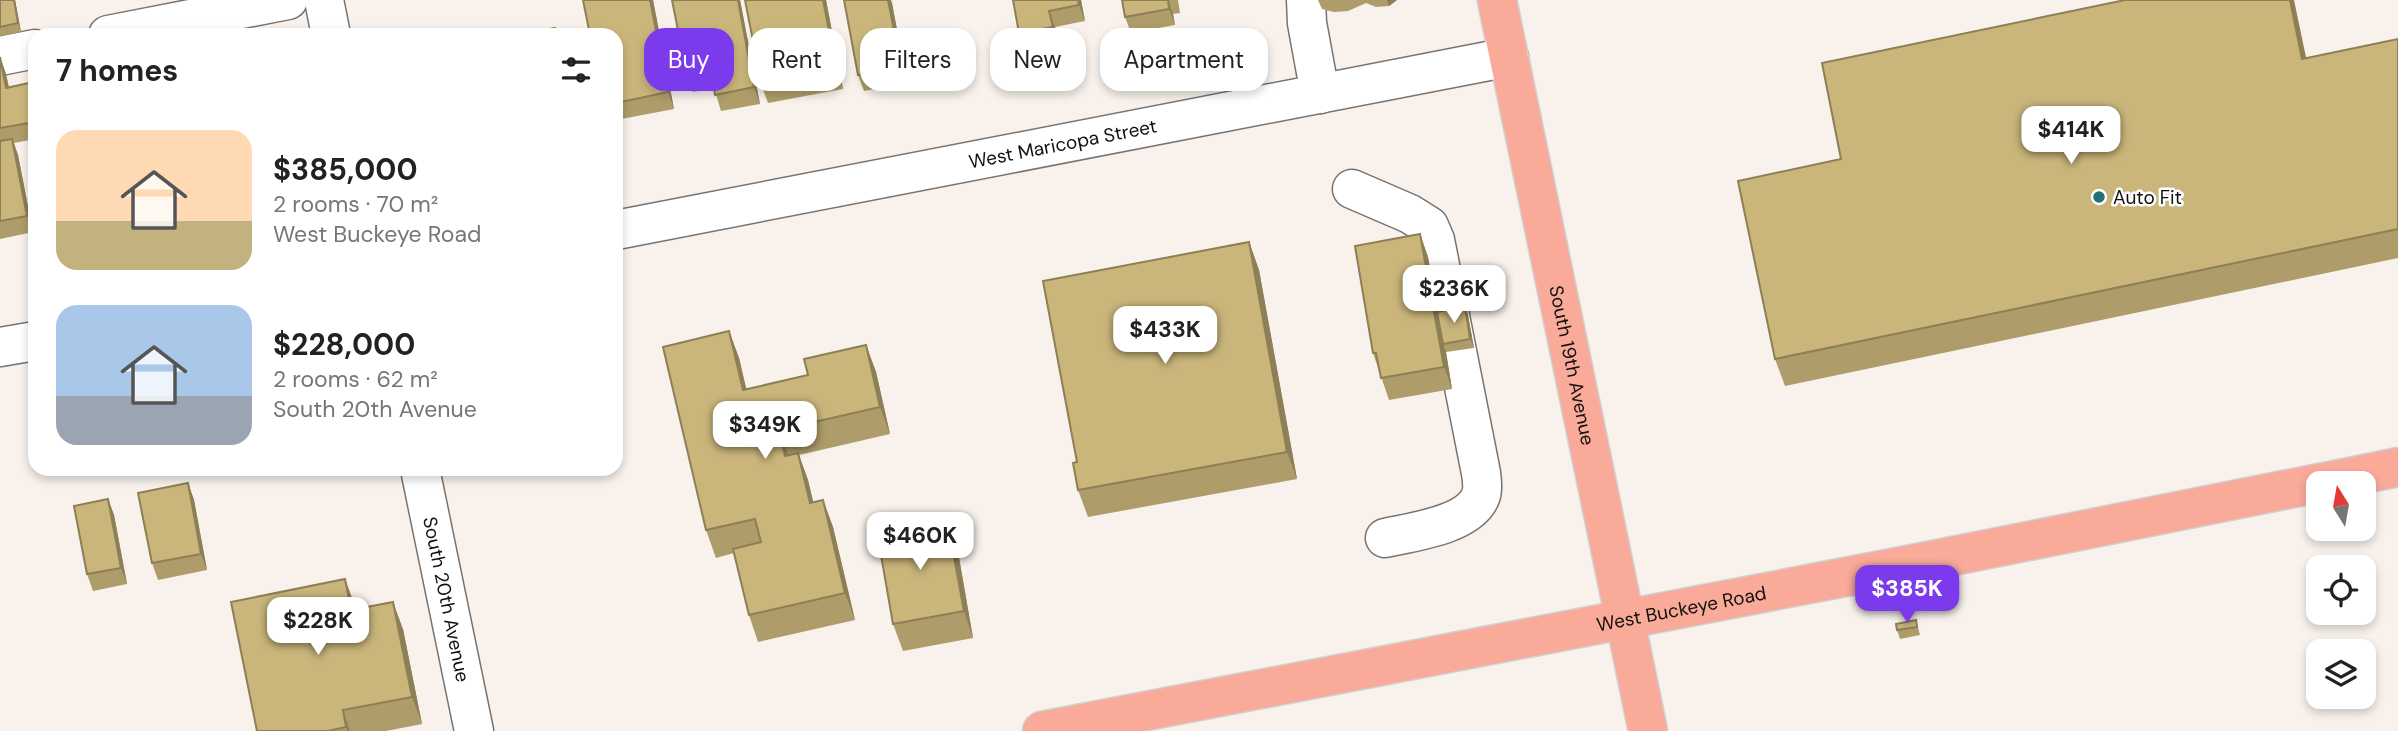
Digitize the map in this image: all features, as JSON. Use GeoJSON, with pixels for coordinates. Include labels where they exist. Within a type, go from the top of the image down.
{"type":"FeatureCollection","features":[{"type":"Feature","properties":{"kind":"main road","name":"South 19th Avenue"},"geometry":{"type":"LineString","coordinates":[[1497,0],[1648,731]]}},
{"type":"Feature","properties":{"kind":"main road","name":"West Buckeye Road"},"geometry":{"type":"LineString","coordinates":[[2376,471],[2398,467]]}},
{"type":"Feature","properties":{"kind":"main road","name":"West Buckeye Road"},"geometry":{"type":"LineString","coordinates":[[1042,731],[2115,525],[2306,486]]}},
{"type":"Feature","properties":{"kind":"street"},"geometry":{"type":"LineString","coordinates":[[144,28],[288,0]]}},
{"type":"Feature","properties":{"kind":"street"},"geometry":{"type":"LineString","coordinates":[[324,0],[330,28]]}},
{"type":"Feature","properties":{"kind":"street"},"geometry":{"type":"LineString","coordinates":[[1306,0],[1307,23],[1320,94]]}},
{"type":"Feature","properties":{"kind":"street"},"geometry":{"type":"LineString","coordinates":[[0,56],[28,50]]}},
{"type":"Feature","properties":{"kind":"street","name":"West Maricopa Street"},"geometry":{"type":"LineString","coordinates":[[623,229],[1509,57]]}},
{"type":"Feature","properties":{"kind":"street"},"geometry":{"type":"LineString","coordinates":[[1352,189],[1410,214],[1429,226],[1435,240],[1481,474],[1482,493],[1474,508],[1441,526],[1385,538]]}},
{"type":"Feature","properties":{"kind":"street"},"geometry":{"type":"LineString","coordinates":[[0,347],[28,342]]}},
{"type":"Feature","properties":{"kind":"street","name":"South 20th Avenue"},"geometry":{"type":"LineString","coordinates":[[421,476],[474,731]]}},
{"type":"Feature","properties":{"kind":"building"},"geometry":{"type":"Polygon","coordinates":[[[0,0],[14,0],[18,23],[0,27],[0,0]]]}},
{"type":"Feature","properties":{"kind":"building"},"geometry":{"type":"Polygon","coordinates":[[[583,0],[650,0],[655,28],[644,28],[644,91],[668,92],[623,102],[623,28],[589,28],[583,0]]]}},
{"type":"Feature","properties":{"kind":"building"},"geometry":{"type":"Polygon","coordinates":[[[672,0],[738,0],[748,54],[748,88],[715,95],[714,91],[734,91],[734,28],[678,28],[672,0]]]}},
{"type":"Feature","properties":{"kind":"building"},"geometry":{"type":"Polygon","coordinates":[[[745,0],[823,0],[828,28],[750,28],[745,0]]]}},
{"type":"Feature","properties":{"kind":"building"},"geometry":{"type":"Polygon","coordinates":[[[844,0],[888,0],[894,28],[860,28],[858,75],[844,0]]]}},
{"type":"Feature","properties":{"kind":"building"},"geometry":{"type":"Polygon","coordinates":[[[1013,0],[1078,0],[1079,5],[1049,11],[1053,27],[1018,28],[1013,0]]]}},
{"type":"Feature","properties":{"kind":"building"},"geometry":{"type":"Polygon","coordinates":[[[1122,0],[1168,0],[1169,9],[1125,17],[1122,0]]]}},
{"type":"Feature","properties":{"kind":"building","name":"Auto Fit"},"geometry":{"type":"Polygon","coordinates":[[[2125,0],[2290,0],[2302,59],[2398,39],[2398,229],[1775,359],[1738,181],[1841,159],[1822,63],[2125,0]]]}},
{"type":"Feature","properties":{"kind":"building"},"geometry":{"type":"Polygon","coordinates":[[[0,57],[6,88],[28,83],[28,123],[0,128],[0,57]]]}},
{"type":"Feature","properties":{"kind":"building"},"geometry":{"type":"Polygon","coordinates":[[[12,139],[27,216],[0,221],[0,141],[12,139]]]}},
{"type":"Feature","properties":{"kind":"building"},"geometry":{"type":"Polygon","coordinates":[[[1420,234],[1444,367],[1381,378],[1376,353],[1373,353],[1355,246],[1420,234]]]}},
{"type":"Feature","properties":{"kind":"building"},"geometry":{"type":"Polygon","coordinates":[[[1249,242],[1287,452],[1078,490],[1073,463],[1077,462],[1043,281],[1249,242]]]}},
{"type":"Feature","properties":{"kind":"building"},"geometry":{"type":"Polygon","coordinates":[[[1465,306],[1470,339],[1443,344],[1437,312],[1465,306]]]}},
{"type":"Feature","properties":{"kind":"building"},"geometry":{"type":"Polygon","coordinates":[[[729,331],[743,390],[808,375],[804,359],[866,345],[880,407],[779,430],[785,456],[798,453],[810,503],[823,500],[845,593],[749,615],[733,549],[761,542],[755,519],[706,530],[663,347],[729,331]]]}},
{"type":"Feature","properties":{"kind":"building"},"geometry":{"type":"Polygon","coordinates":[[[188,483],[201,554],[152,563],[138,493],[188,483]]]}},
{"type":"Feature","properties":{"kind":"building"},"geometry":{"type":"Polygon","coordinates":[[[108,499],[121,568],[87,574],[74,506],[108,499]]]}},
{"type":"Feature","properties":{"kind":"building"},"geometry":{"type":"Polygon","coordinates":[[[947,519],[964,611],[893,624],[877,532],[947,519]]]}},
{"type":"Feature","properties":{"kind":"building"},"geometry":{"type":"Polygon","coordinates":[[[345,579],[351,610],[393,602],[412,697],[343,710],[346,727],[328,731],[257,731],[231,602],[345,579]]]}},
{"type":"Feature","properties":{"kind":"building"},"geometry":{"type":"Polygon","coordinates":[[[1916,620],[1917,627],[1897,630],[1896,624],[1916,620]]]}},
{"type":"Feature","properties":{"kind":"place","name":"Auto Fit"},"geometry":{"type":"Point","coordinates":[2099,197]}}]}
